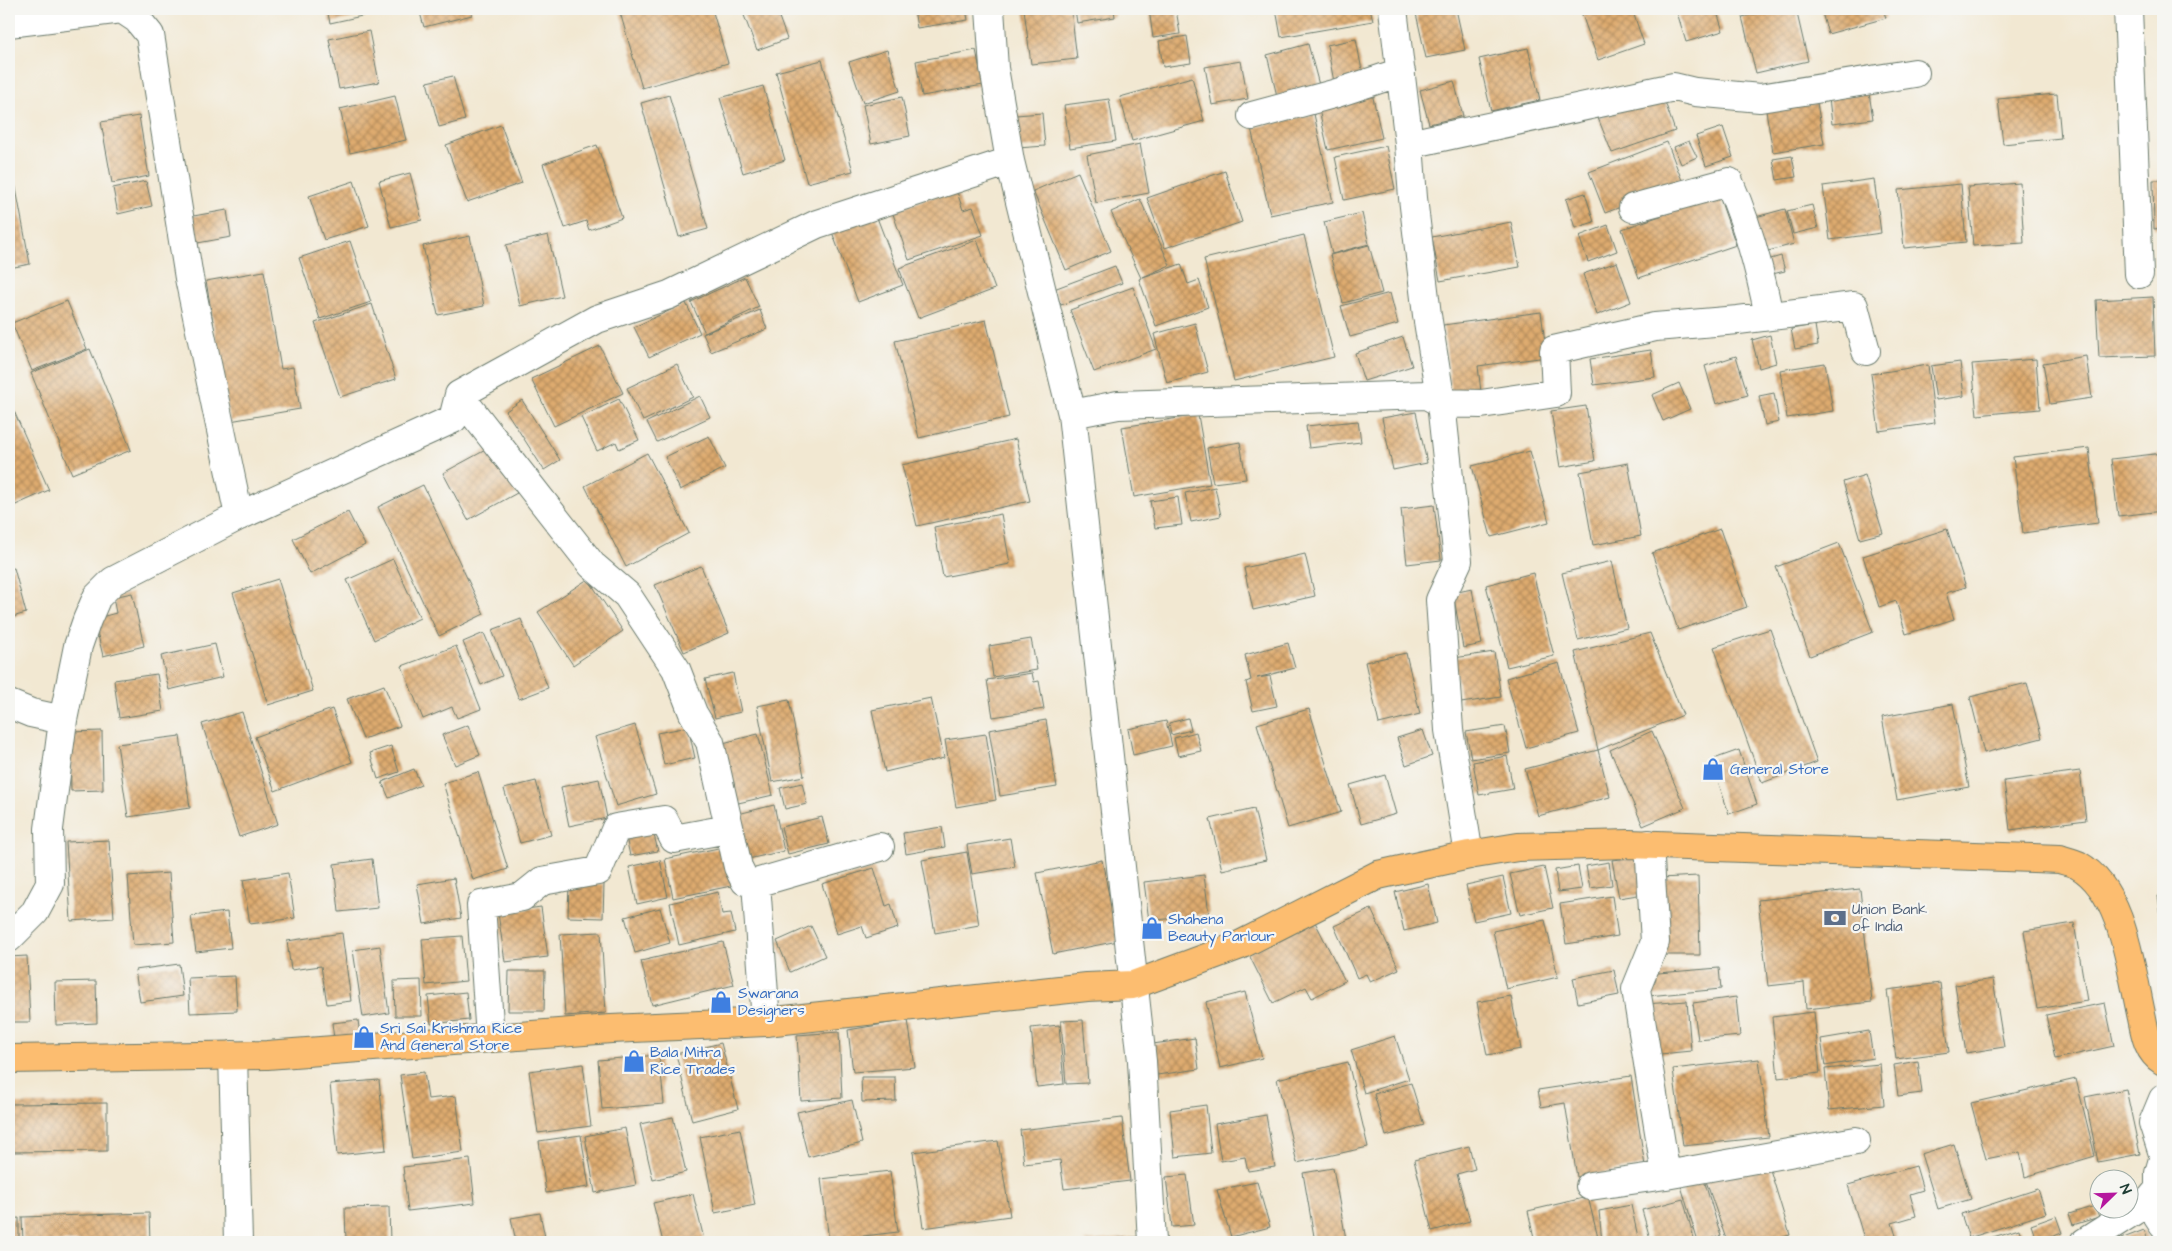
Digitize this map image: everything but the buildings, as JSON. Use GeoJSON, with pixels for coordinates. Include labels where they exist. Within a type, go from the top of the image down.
{"type":"FeatureCollection","features":[{"type":"Feature","properties":{"kind":"main road"},"geometry":{"type":"LineString","coordinates":[[9,1059],[267,1055],[688,1024],[766,1022],[1078,988],[1133,985],[1238,946],[1378,875],[1469,855],[1518,847],[1579,844],[1649,844],[2060,859],[2078,866],[2104,890],[2114,908],[2123,936],[2149,1046],[2163,1061]]}},
{"type":"Feature","properties":{"kind":"street"},"geometry":{"type":"LineString","coordinates":[[9,23],[122,9],[137,19],[150,35],[189,278],[239,516]]}},
{"type":"Feature","properties":{"kind":"street"},"geometry":{"type":"LineString","coordinates":[[990,9],[994,68],[1010,161],[1072,414],[1142,1061],[1152,1242]]}},
{"type":"Feature","properties":{"kind":"street"},"geometry":{"type":"LineString","coordinates":[[1393,9],[1409,144],[1413,198],[1426,305],[1441,403],[1458,561],[1440,600],[1449,730],[1469,855]]}},
{"type":"Feature","properties":{"kind":"street"},"geometry":{"type":"LineString","coordinates":[[2128,9],[2139,274]]}},
{"type":"Feature","properties":{"kind":"street"},"geometry":{"type":"LineString","coordinates":[[1252,116],[1337,93],[1401,72]]}},
{"type":"Feature","properties":{"kind":"street"},"geometry":{"type":"LineString","coordinates":[[1409,144],[1674,87],[1694,92],[1760,98],[1915,73]]}},
{"type":"Feature","properties":{"kind":"street"},"geometry":{"type":"LineString","coordinates":[[9,938],[35,912],[50,884],[49,829],[63,720],[78,646],[97,597],[113,581],[239,516],[453,419],[459,395],[596,319],[670,295],[817,224],[1010,161]]}},
{"type":"Feature","properties":{"kind":"street"},"geometry":{"type":"LineString","coordinates":[[1633,208],[1729,182],[1760,270],[1769,316]]}},
{"type":"Feature","properties":{"kind":"street"},"geometry":{"type":"LineString","coordinates":[[1072,414],[1118,405],[1427,395],[1441,403],[1481,404],[1556,393],[1554,350],[1655,327],[1854,306],[1866,351]]}},
{"type":"Feature","properties":{"kind":"street"},"geometry":{"type":"LineString","coordinates":[[459,395],[592,565],[627,595],[676,669],[692,713],[710,742],[728,829],[738,867],[745,881],[756,883],[880,847]]}},
{"type":"Feature","properties":{"kind":"street"},"geometry":{"type":"LineString","coordinates":[[9,704],[31,714],[63,720]]}},
{"type":"Feature","properties":{"kind":"street"},"geometry":{"type":"LineString","coordinates":[[490,1038],[481,905],[522,897],[542,881],[598,871],[616,828],[664,820],[674,839],[728,829]]}},
{"type":"Feature","properties":{"kind":"street"},"geometry":{"type":"LineString","coordinates":[[1649,844],[1655,942],[1636,989],[1666,1175]]}},
{"type":"Feature","properties":{"kind":"street"},"geometry":{"type":"LineString","coordinates":[[756,883],[766,1022]]}},
{"type":"Feature","properties":{"kind":"street"},"geometry":{"type":"LineString","coordinates":[[234,1056],[238,1242]]}},
{"type":"Feature","properties":{"kind":"street"},"geometry":{"type":"LineString","coordinates":[[2163,1099],[2153,1124],[2163,1154]]}},
{"type":"Feature","properties":{"kind":"street"},"geometry":{"type":"LineString","coordinates":[[1590,1186],[1666,1175],[1856,1141]]}},
{"type":"Feature","properties":{"kind":"street"},"geometry":{"type":"LineString","coordinates":[[2085,1242],[2148,1202],[2160,1188],[2159,1173],[2163,1159]]}},
{"type":"Feature","properties":{"kind":"street"},"geometry":{"type":"LineString","coordinates":[[2148,1202],[2163,1225]]}},
{"type":"Feature","properties":{"kind":"place","name":"General Store"},"geometry":{"type":"Point","coordinates":[1713,769]}},
{"type":"Feature","properties":{"kind":"place","name":"Union Bank of India"},"geometry":{"type":"Point","coordinates":[1835,918]}},
{"type":"Feature","properties":{"kind":"place","name":"Shahena Beauty Parlour"},"geometry":{"type":"Point","coordinates":[1152,928]}},
{"type":"Feature","properties":{"kind":"place","name":"Swarana Designers"},"geometry":{"type":"Point","coordinates":[721,1002]}},
{"type":"Feature","properties":{"kind":"place","name":"Sri Sai Krishma Rice And General Store"},"geometry":{"type":"Point","coordinates":[364,1037]}},
{"type":"Feature","properties":{"kind":"place","name":"Bala Mitra Rice Trades"},"geometry":{"type":"Point","coordinates":[634,1061]}}]}
